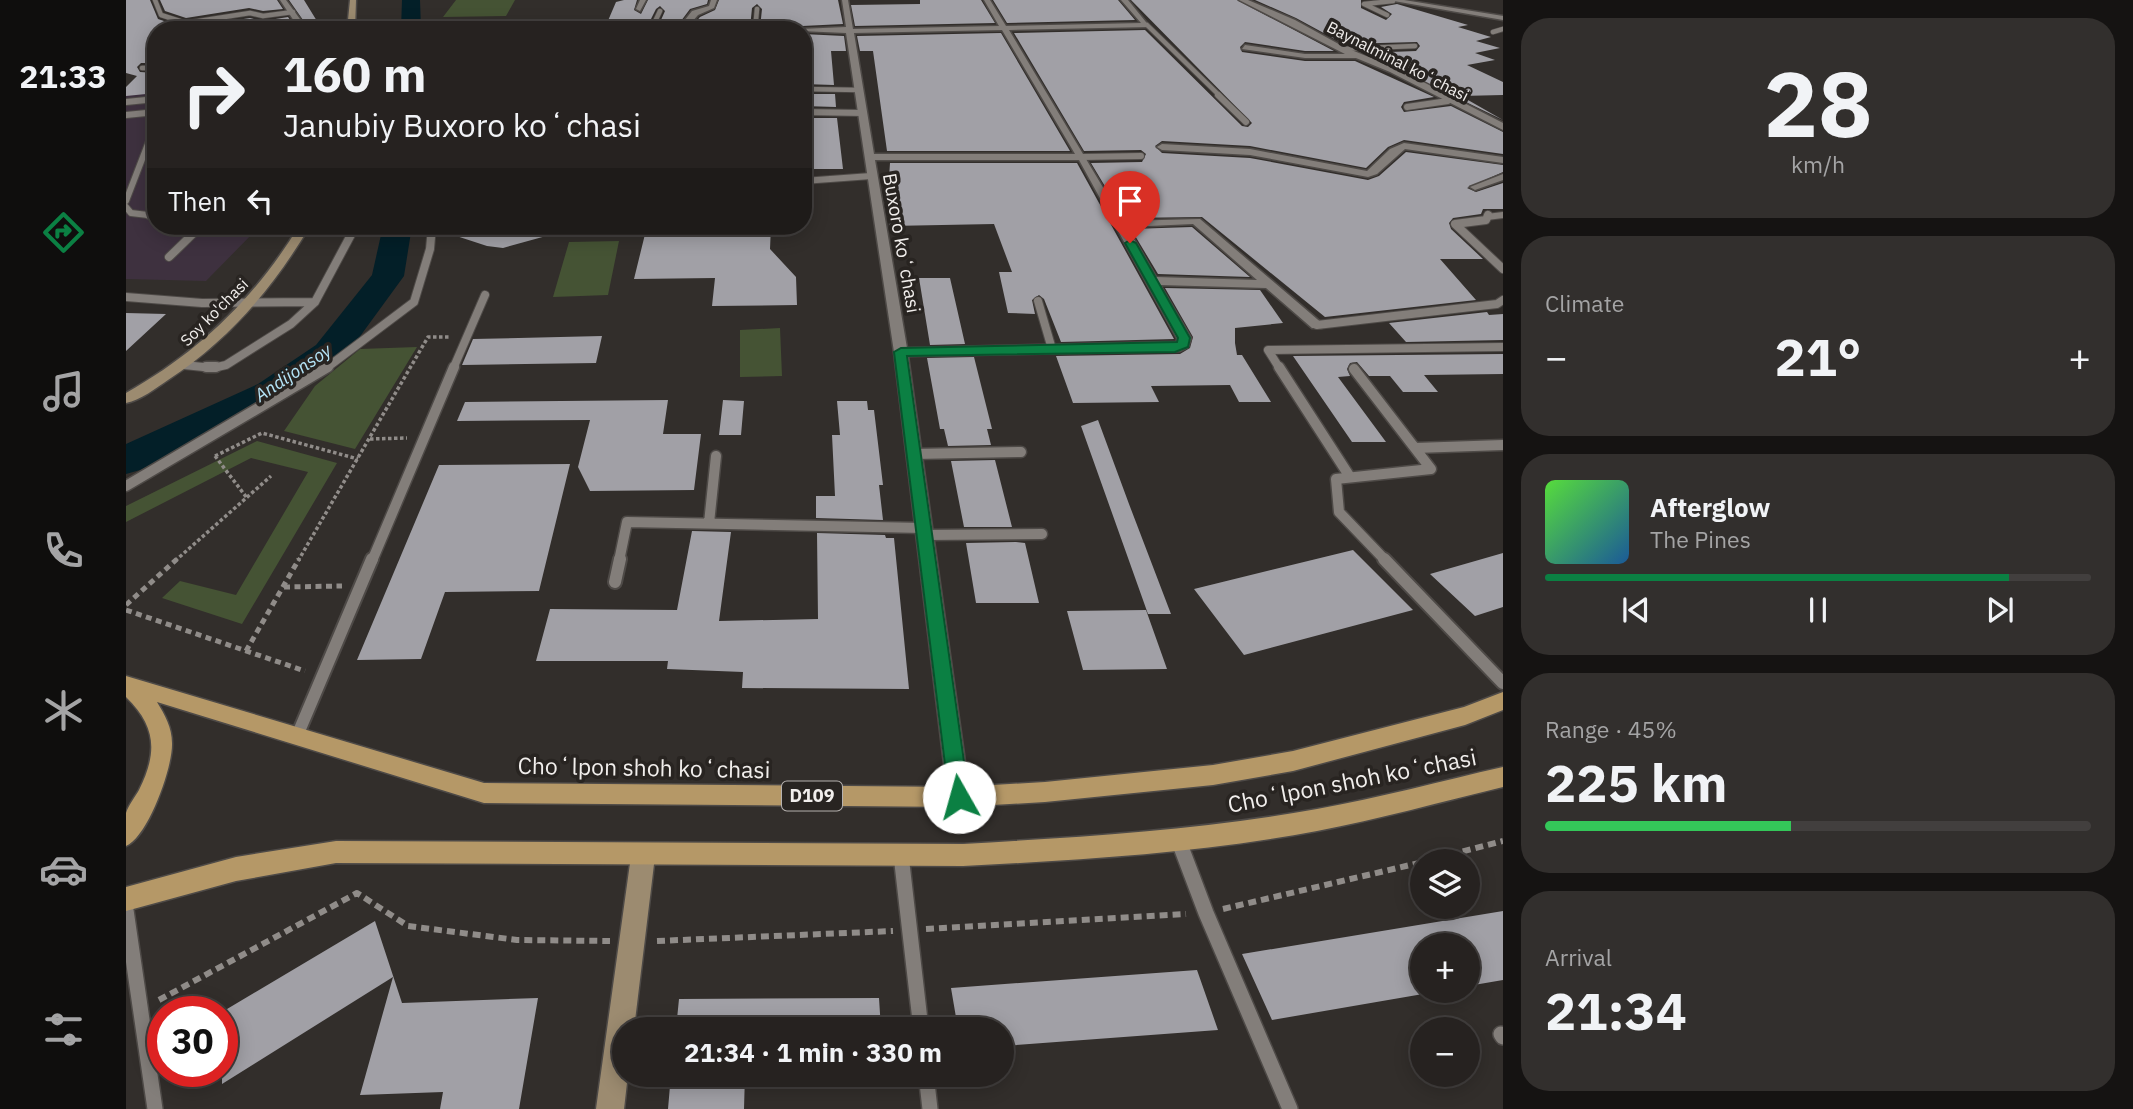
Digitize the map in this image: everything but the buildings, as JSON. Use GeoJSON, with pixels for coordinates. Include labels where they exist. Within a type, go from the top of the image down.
{"type":"FeatureCollection","features":[{"type":"Feature","properties":{"kind":"main road"},"geometry":{"type":"LineString","coordinates":[[352,21],[353,0]]}},
{"type":"Feature","properties":{"kind":"main road","name":"Soy ko'chasi"},"geometry":{"type":"LineString","coordinates":[[126,399],[206,349],[269,280],[298,235]]}},
{"type":"Feature","properties":{"kind":"main road","name":"Choʻlpon shoh koʻchasi"},"geometry":{"type":"LineString","coordinates":[[126,685],[484,793],[959,797],[1141,783],[1293,761],[1465,716],[1503,701]]}},
{"type":"Feature","properties":{"kind":"main road","name":"D109"},"geometry":{"type":"LineString","coordinates":[[126,685],[152,705],[163,740],[154,786],[126,835]]}},
{"type":"Feature","properties":{"kind":"main road","name":"Choʻlpon shoh koʻchasi"},"geometry":{"type":"LineString","coordinates":[[126,899],[236,869],[336,852],[643,856],[901,855],[1054,850],[1178,839],[1318,820],[1503,777]]}},
{"type":"Feature","properties":{"kind":"main road"},"geometry":{"type":"LineString","coordinates":[[610,1109],[643,856]]}},
{"type":"Feature","properties":{"kind":"street"},"geometry":{"type":"LineString","coordinates":[[282,0],[298,21]]}},
{"type":"Feature","properties":{"kind":"street"},"geometry":{"type":"LineString","coordinates":[[640,9],[643,0]]}},
{"type":"Feature","properties":{"kind":"street"},"geometry":{"type":"LineString","coordinates":[[688,21],[695,13],[712,7],[714,0]]}},
{"type":"Feature","properties":{"kind":"street","name":"Buxoro koʻchasi"},"geometry":{"type":"LineString","coordinates":[[845,0],[871,177],[901,352],[959,797]]}},
{"type":"Feature","properties":{"kind":"street"},"geometry":{"type":"LineString","coordinates":[[901,352],[1175,348],[1183,344],[1184,338],[1082,157],[987,0]]}},
{"type":"Feature","properties":{"kind":"street"},"geometry":{"type":"LineString","coordinates":[[1124,0],[1147,25]]}},
{"type":"Feature","properties":{"kind":"street","name":"Baynalminal koʻchasi"},"geometry":{"type":"LineString","coordinates":[[1242,0],[1292,22],[1341,50],[1393,70],[1448,101],[1503,127]]}},
{"type":"Feature","properties":{"kind":"street"},"geometry":{"type":"LineString","coordinates":[[1392,0],[1503,18]]}},
{"type":"Feature","properties":{"kind":"street"},"geometry":{"type":"LineString","coordinates":[[1463,0],[1490,16]]}},
{"type":"Feature","properties":{"kind":"street"},"geometry":{"type":"LineString","coordinates":[[812,30],[1147,25]]}},
{"type":"Feature","properties":{"kind":"street"},"geometry":{"type":"LineString","coordinates":[[1245,47],[1324,58],[1356,56]]}},
{"type":"Feature","properties":{"kind":"street"},"geometry":{"type":"LineString","coordinates":[[1162,146],[1250,152],[1368,174],[1377,171],[1393,150],[1404,146],[1503,161]]}},
{"type":"Feature","properties":{"kind":"street"},"geometry":{"type":"LineString","coordinates":[[868,157],[1082,157]]}},
{"type":"Feature","properties":{"kind":"street"},"geometry":{"type":"LineString","coordinates":[[1475,187],[1503,177]]}},
{"type":"Feature","properties":{"kind":"street"},"geometry":{"type":"LineString","coordinates":[[1120,224],[1196,221],[1317,325]]}},
{"type":"Feature","properties":{"kind":"street"},"geometry":{"type":"LineString","coordinates":[[1151,281],[1267,284]]}},
{"type":"Feature","properties":{"kind":"lane"},"geometry":{"type":"LineString","coordinates":[[155,0],[161,15],[176,21]]}},
{"type":"Feature","properties":{"kind":"lane"},"geometry":{"type":"LineString","coordinates":[[1387,15],[1364,5],[1392,0]]}},
{"type":"Feature","properties":{"kind":"lane"},"geometry":{"type":"LineString","coordinates":[[756,21],[757,9]]}},
{"type":"Feature","properties":{"kind":"lane"},"geometry":{"type":"LineString","coordinates":[[656,21],[660,11]]}},
{"type":"Feature","properties":{"kind":"lane"},"geometry":{"type":"LineString","coordinates":[[199,21],[250,13],[263,16],[293,12]]}},
{"type":"Feature","properties":{"kind":"lane"},"geometry":{"type":"LineString","coordinates":[[1147,25],[1246,122]]}},
{"type":"Feature","properties":{"kind":"lane"},"geometry":{"type":"LineString","coordinates":[[1493,32],[1503,29]]}},
{"type":"Feature","properties":{"kind":"lane"},"geometry":{"type":"LineString","coordinates":[[1341,50],[1415,46]]}},
{"type":"Feature","properties":{"kind":"lane"},"geometry":{"type":"LineString","coordinates":[[142,68],[147,68]]}},
{"type":"Feature","properties":{"kind":"lane"},"geometry":{"type":"LineString","coordinates":[[812,89],[860,90]]}},
{"type":"Feature","properties":{"kind":"lane"},"geometry":{"type":"LineString","coordinates":[[126,102],[147,100]]}},
{"type":"Feature","properties":{"kind":"lane"},"geometry":{"type":"LineString","coordinates":[[1407,107],[1448,101]]}},
{"type":"Feature","properties":{"kind":"lane"},"geometry":{"type":"LineString","coordinates":[[812,112],[863,113]]}},
{"type":"Feature","properties":{"kind":"lane"},"geometry":{"type":"LineString","coordinates":[[126,115],[147,113]]}},
{"type":"Feature","properties":{"kind":"lane"},"geometry":{"type":"LineString","coordinates":[[126,201],[130,184],[147,144]]}},
{"type":"Feature","properties":{"kind":"lane"},"geometry":{"type":"LineString","coordinates":[[1082,157],[1141,156]]}},
{"type":"Feature","properties":{"kind":"lane"},"geometry":{"type":"LineString","coordinates":[[812,180],[871,177]]}},
{"type":"Feature","properties":{"kind":"lane"},"geometry":{"type":"LineString","coordinates":[[126,207],[131,213],[147,215]]}},
{"type":"Feature","properties":{"kind":"lane"},"geometry":{"type":"LineString","coordinates":[[1503,215],[1488,215],[1486,220],[1455,224],[1503,269]]}},
{"type":"Feature","properties":{"kind":"lane"},"geometry":{"type":"LineString","coordinates":[[169,257],[192,235]]}},
{"type":"Feature","properties":{"kind":"lane"},"geometry":{"type":"LineString","coordinates":[[184,365],[213,368],[233,362],[291,324],[315,302],[350,235]]}},
{"type":"Feature","properties":{"kind":"lane"},"geometry":{"type":"LineString","coordinates":[[126,486],[324,370],[414,302],[430,249],[431,235]]}},
{"type":"Feature","properties":{"kind":"lane"},"geometry":{"type":"LineString","coordinates":[[297,736],[485,295]]}},
{"type":"Feature","properties":{"kind":"lane"},"geometry":{"type":"LineString","coordinates":[[126,296],[202,303],[315,302]]}},
{"type":"Feature","properties":{"kind":"lane"},"geometry":{"type":"LineString","coordinates":[[1317,325],[1497,304],[1503,300]]}},
{"type":"Feature","properties":{"kind":"lane"},"geometry":{"type":"LineString","coordinates":[[1038,301],[1052,349]]}},
{"type":"Feature","properties":{"kind":"lane"},"geometry":{"type":"LineString","coordinates":[[1350,477],[1268,350],[1503,347]]}},
{"type":"Feature","properties":{"kind":"lane"},"geometry":{"type":"LineString","coordinates":[[1354,369],[1431,469],[1336,479],[1339,512],[1503,682]]}},
{"type":"Feature","properties":{"kind":"lane"},"geometry":{"type":"LineString","coordinates":[[1415,448],[1503,445]]}},
{"type":"Feature","properties":{"kind":"lane"},"geometry":{"type":"LineString","coordinates":[[914,454],[1021,452]]}},
{"type":"Feature","properties":{"kind":"lane"},"geometry":{"type":"LineString","coordinates":[[709,523],[716,456]]}},
{"type":"Feature","properties":{"kind":"lane"},"geometry":{"type":"LineString","coordinates":[[615,582],[627,522],[1042,534]]}},
{"type":"Feature","properties":{"kind":"lane"},"geometry":{"type":"LineString","coordinates":[[1178,839],[1206,913],[1290,1109]]}},
{"type":"Feature","properties":{"kind":"lane"},"geometry":{"type":"LineString","coordinates":[[901,855],[920,1017]]}},
{"type":"Feature","properties":{"kind":"lane"},"geometry":{"type":"LineString","coordinates":[[126,910],[155,1109]]}},
{"type":"Feature","properties":{"kind":"lane"},"geometry":{"type":"LineString","coordinates":[[927,1087],[930,1109]]}},
{"type":"Feature","properties":{"kind":"path"},"geometry":{"type":"LineString","coordinates":[[246,651],[428,337],[468,337]]}},
{"type":"Feature","properties":{"kind":"path"},"geometry":{"type":"LineString","coordinates":[[204,462],[262,433],[358,459]]}},
{"type":"Feature","properties":{"kind":"path"},"geometry":{"type":"LineString","coordinates":[[369,439],[425,438]]}},
{"type":"Feature","properties":{"kind":"path"},"geometry":{"type":"LineString","coordinates":[[215,456],[247,498]]}},
{"type":"Feature","properties":{"kind":"path"},"geometry":{"type":"LineString","coordinates":[[271,476],[126,607],[322,677]]}},
{"type":"Feature","properties":{"kind":"path"},"geometry":{"type":"LineString","coordinates":[[283,587],[361,586]]}},
{"type":"Feature","properties":{"kind":"path"},"geometry":{"type":"LineString","coordinates":[[1471,849],[1503,841]]}},
{"type":"Feature","properties":{"kind":"path"},"geometry":{"type":"LineString","coordinates":[[139,1011],[357,893],[408,926],[517,940],[633,941],[909,930],[1206,913],[1410,864]]}},
{"type":"Feature","properties":{"kind":"shaded area"},"geometry":{"type":"Polygon","coordinates":[[[147,89],[147,235],[251,235],[206,281],[126,279],[126,91],[147,89]]]}},
{"type":"Feature","properties":{"kind":"green space"},"geometry":{"type":"Polygon","coordinates":[[[456,0],[515,0],[506,16],[443,17],[456,0]]]}},
{"type":"Feature","properties":{"kind":"green space"},"geometry":{"type":"Polygon","coordinates":[[[619,241],[608,295],[553,297],[569,242],[619,241]]]}},
{"type":"Feature","properties":{"kind":"green space"},"geometry":{"type":"Polygon","coordinates":[[[780,328],[782,376],[740,377],[740,330],[780,328]]]}},
{"type":"Feature","properties":{"kind":"green space"},"geometry":{"type":"Polygon","coordinates":[[[417,347],[355,449],[284,431],[315,386],[360,349],[417,347]]]}},
{"type":"Feature","properties":{"kind":"green space"},"geometry":{"type":"Polygon","coordinates":[[[257,441],[337,463],[242,624],[162,598],[180,581],[236,595],[308,472],[251,458],[126,522],[126,506],[257,441]]]}},
{"type":"Feature","properties":{"kind":"waterway","name":"Andijonsoy"},"geometry":{"type":"LineString","coordinates":[[411,0],[411,21]]}},
{"type":"Feature","properties":{"kind":"waterway","name":"Andijonsoy"},"geometry":{"type":"LineString","coordinates":[[126,460],[271,392],[329,353],[388,276],[395,235]]}},
{"type":"Feature","properties":{"kind":"route"},"geometry":{"type":"LineString","coordinates":[[959,797],[901,352],[1175,348],[1183,344],[1184,338],[1130,243]]}}]}
